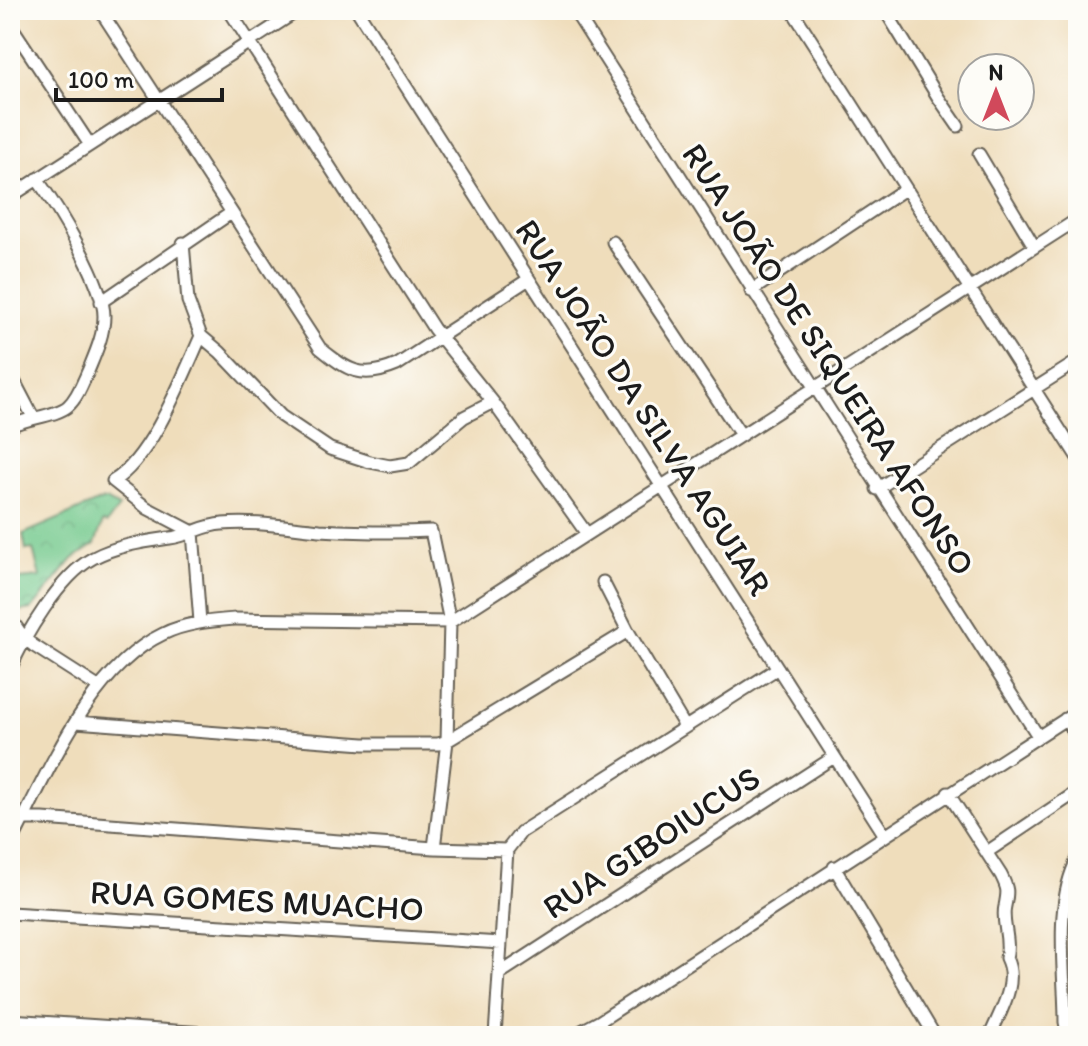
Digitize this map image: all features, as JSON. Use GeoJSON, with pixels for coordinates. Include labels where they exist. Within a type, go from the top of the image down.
{"type":"FeatureCollection","features":[{"type":"Feature","properties":{"kind":"street"},"geometry":{"type":"LineString","coordinates":[[100,10],[320,348],[353,372],[386,369],[529,279]]}},
{"type":"Feature","properties":{"kind":"street"},"geometry":{"type":"LineString","coordinates":[[229,10],[440,337],[493,402],[587,534]]}},
{"type":"Feature","properties":{"kind":"street"},"geometry":{"type":"LineString","coordinates":[[10,197],[299,10]]}},
{"type":"Feature","properties":{"kind":"street","name":"RUA JOÃO DA SILVA AGUIAR"},"geometry":{"type":"LineString","coordinates":[[357,10],[884,834]]}},
{"type":"Feature","properties":{"kind":"street","name":"RUA JOÃO DE SIQUEIRA AFONSO"},"geometry":{"type":"LineString","coordinates":[[574,10],[877,489],[1038,736]]}},
{"type":"Feature","properties":{"kind":"street"},"geometry":{"type":"LineString","coordinates":[[792,10],[1078,458]]}},
{"type":"Feature","properties":{"kind":"street"},"geometry":{"type":"LineString","coordinates":[[885,10],[956,123]]}},
{"type":"Feature","properties":{"kind":"street"},"geometry":{"type":"LineString","coordinates":[[10,24],[90,145]]}},
{"type":"Feature","properties":{"kind":"street"},"geometry":{"type":"LineString","coordinates":[[979,154],[1034,246]]}},
{"type":"Feature","properties":{"kind":"street"},"geometry":{"type":"LineString","coordinates":[[10,426],[61,411],[75,397],[97,350],[104,314],[80,248],[37,179]]}},
{"type":"Feature","properties":{"kind":"street"},"geometry":{"type":"LineString","coordinates":[[751,291],[905,189]]}},
{"type":"Feature","properties":{"kind":"street"},"geometry":{"type":"LineString","coordinates":[[101,302],[231,213]]}},
{"type":"Feature","properties":{"kind":"street"},"geometry":{"type":"LineString","coordinates":[[10,845],[98,687],[136,650],[163,634],[200,622],[235,619],[450,622],[1078,219]]}},
{"type":"Feature","properties":{"kind":"street"},"geometry":{"type":"LineString","coordinates":[[613,242],[741,435]]}},
{"type":"Feature","properties":{"kind":"street"},"geometry":{"type":"LineString","coordinates":[[183,243],[188,301],[201,336],[281,416],[330,449],[390,466],[409,463],[464,417],[493,402]]}},
{"type":"Feature","properties":{"kind":"street"},"geometry":{"type":"LineString","coordinates":[[193,532],[147,508],[113,481],[126,473],[143,450],[201,336]]}},
{"type":"Feature","properties":{"kind":"street"},"geometry":{"type":"LineString","coordinates":[[877,489],[1078,361]]}},
{"type":"Feature","properties":{"kind":"street"},"geometry":{"type":"LineString","coordinates":[[10,373],[33,417]]}},
{"type":"Feature","properties":{"kind":"street"},"geometry":{"type":"LineString","coordinates":[[10,670],[24,638],[44,608],[75,573],[91,559],[123,546],[193,532],[206,525],[242,523],[372,532],[431,531],[450,622],[447,741],[434,848]]}},
{"type":"Feature","properties":{"kind":"street"},"geometry":{"type":"LineString","coordinates":[[193,532],[200,622]]}},
{"type":"Feature","properties":{"kind":"street"},"geometry":{"type":"LineString","coordinates":[[603,582],[684,725]]}},
{"type":"Feature","properties":{"kind":"street"},"geometry":{"type":"LineString","coordinates":[[10,618],[24,638],[98,687]]}},
{"type":"Feature","properties":{"kind":"street"},"geometry":{"type":"LineString","coordinates":[[76,722],[364,744],[447,741],[628,631]]}},
{"type":"Feature","properties":{"kind":"street"},"geometry":{"type":"LineString","coordinates":[[495,1036],[507,850],[521,832],[684,725],[778,668]]}},
{"type":"Feature","properties":{"kind":"street"},"geometry":{"type":"LineString","coordinates":[[572,1036],[600,1021],[1078,711]]}},
{"type":"Feature","properties":{"kind":"street"},"geometry":{"type":"LineString","coordinates":[[1065,719],[1078,738]]}},
{"type":"Feature","properties":{"kind":"street","name":"RUA GIBOIUCUS"},"geometry":{"type":"LineString","coordinates":[[499,974],[834,757]]}},
{"type":"Feature","properties":{"kind":"street"},"geometry":{"type":"LineString","coordinates":[[987,852],[1078,791]]}},
{"type":"Feature","properties":{"kind":"street"},"geometry":{"type":"LineString","coordinates":[[948,793],[1007,889],[1005,907],[1009,946],[1006,958],[1012,969],[1012,979],[990,1036]]}},
{"type":"Feature","properties":{"kind":"street"},"geometry":{"type":"LineString","coordinates":[[10,819],[434,848],[507,850]]}},
{"type":"Feature","properties":{"kind":"street"},"geometry":{"type":"LineString","coordinates":[[1068,1036],[1062,917],[1068,877],[1078,858]]}},
{"type":"Feature","properties":{"kind":"street"},"geometry":{"type":"LineString","coordinates":[[834,867],[935,1036]]}},
{"type":"Feature","properties":{"kind":"street","name":"RUA GOMES MUACHO"},"geometry":{"type":"LineString","coordinates":[[10,913],[501,943]]}},
{"type":"Feature","properties":{"kind":"street"},"geometry":{"type":"LineString","coordinates":[[10,1020],[250,1036]]}},
{"type":"Feature","properties":{"kind":"green space"},"geometry":{"type":"Polygon","coordinates":[[[102,500],[119,507],[107,523],[103,522],[95,544],[73,559],[32,609],[19,611],[10,597],[10,580],[40,577],[33,549],[26,550],[23,534],[102,500]]]}}]}
